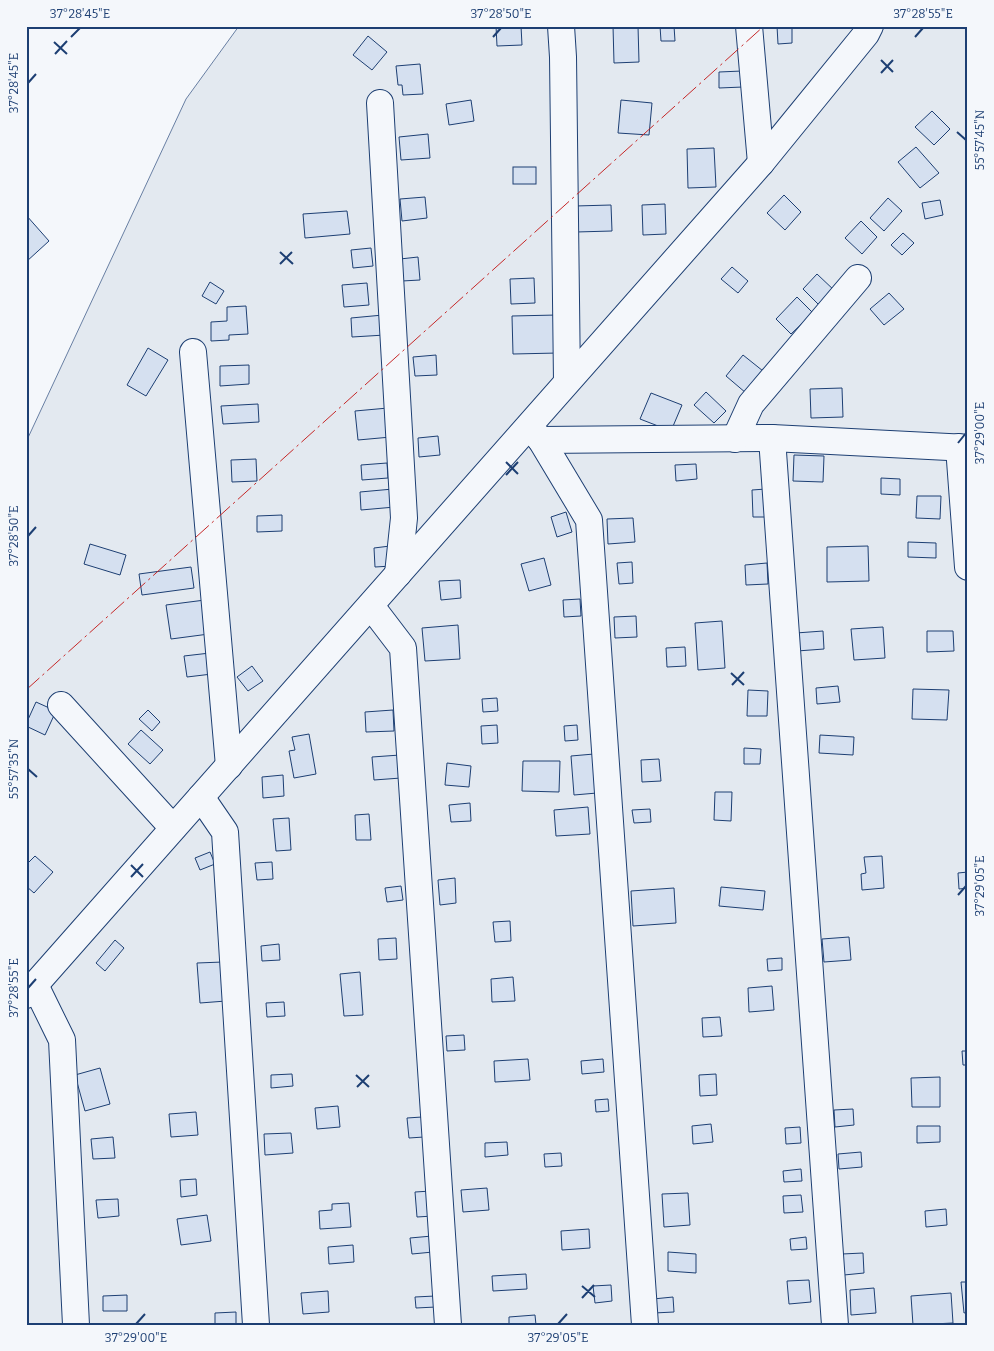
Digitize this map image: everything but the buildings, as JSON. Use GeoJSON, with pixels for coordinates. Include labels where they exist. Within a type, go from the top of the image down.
{"type":"FeatureCollection","features":[{"type":"Feature","properties":{"kind":"street"},"geometry":{"type":"LineString","coordinates":[[561,26],[564,57],[567,381]]}},
{"type":"Feature","properties":{"kind":"street"},"geometry":{"type":"LineString","coordinates":[[749,26],[761,163]]}},
{"type":"Feature","properties":{"kind":"street"},"geometry":{"type":"LineString","coordinates":[[76,1325],[62,1040],[31,990],[398,574],[534,433],[567,381],[761,163],[866,34],[870,26]]}},
{"type":"Feature","properties":{"kind":"street"},"geometry":{"type":"LineString","coordinates":[[380,103],[404,518],[398,574]]}},
{"type":"Feature","properties":{"kind":"street"},"geometry":{"type":"LineString","coordinates":[[735,438],[751,404],[858,278]]}},
{"type":"Feature","properties":{"kind":"street"},"geometry":{"type":"LineString","coordinates":[[193,352],[229,766]]}},
{"type":"Feature","properties":{"kind":"street"},"geometry":{"type":"LineString","coordinates":[[534,433],[772,438],[964,447],[968,567]]}},
{"type":"Feature","properties":{"kind":"street"},"geometry":{"type":"LineString","coordinates":[[534,433],[589,520],[644,1325]]}},
{"type":"Feature","properties":{"kind":"street"},"geometry":{"type":"LineString","coordinates":[[772,438],[835,1325]]}},
{"type":"Feature","properties":{"kind":"street"},"geometry":{"type":"LineString","coordinates":[[370,606],[403,648],[448,1325]]}},
{"type":"Feature","properties":{"kind":"street"},"geometry":{"type":"LineString","coordinates":[[61,705],[173,828]]}},
{"type":"Feature","properties":{"kind":"street"},"geometry":{"type":"LineString","coordinates":[[201,797],[225,832],[256,1325]]}},
{"type":"Feature","properties":{"kind":"shaded area"},"geometry":{"type":"Polygon","coordinates":[[[239,26],[968,26],[968,1325],[26,1325],[26,442],[186,99],[239,26]]]}},
{"type":"Feature","properties":{"kind":"power"},"geometry":{"type":"LineString","coordinates":[[26,690],[764,26]]}}]}
